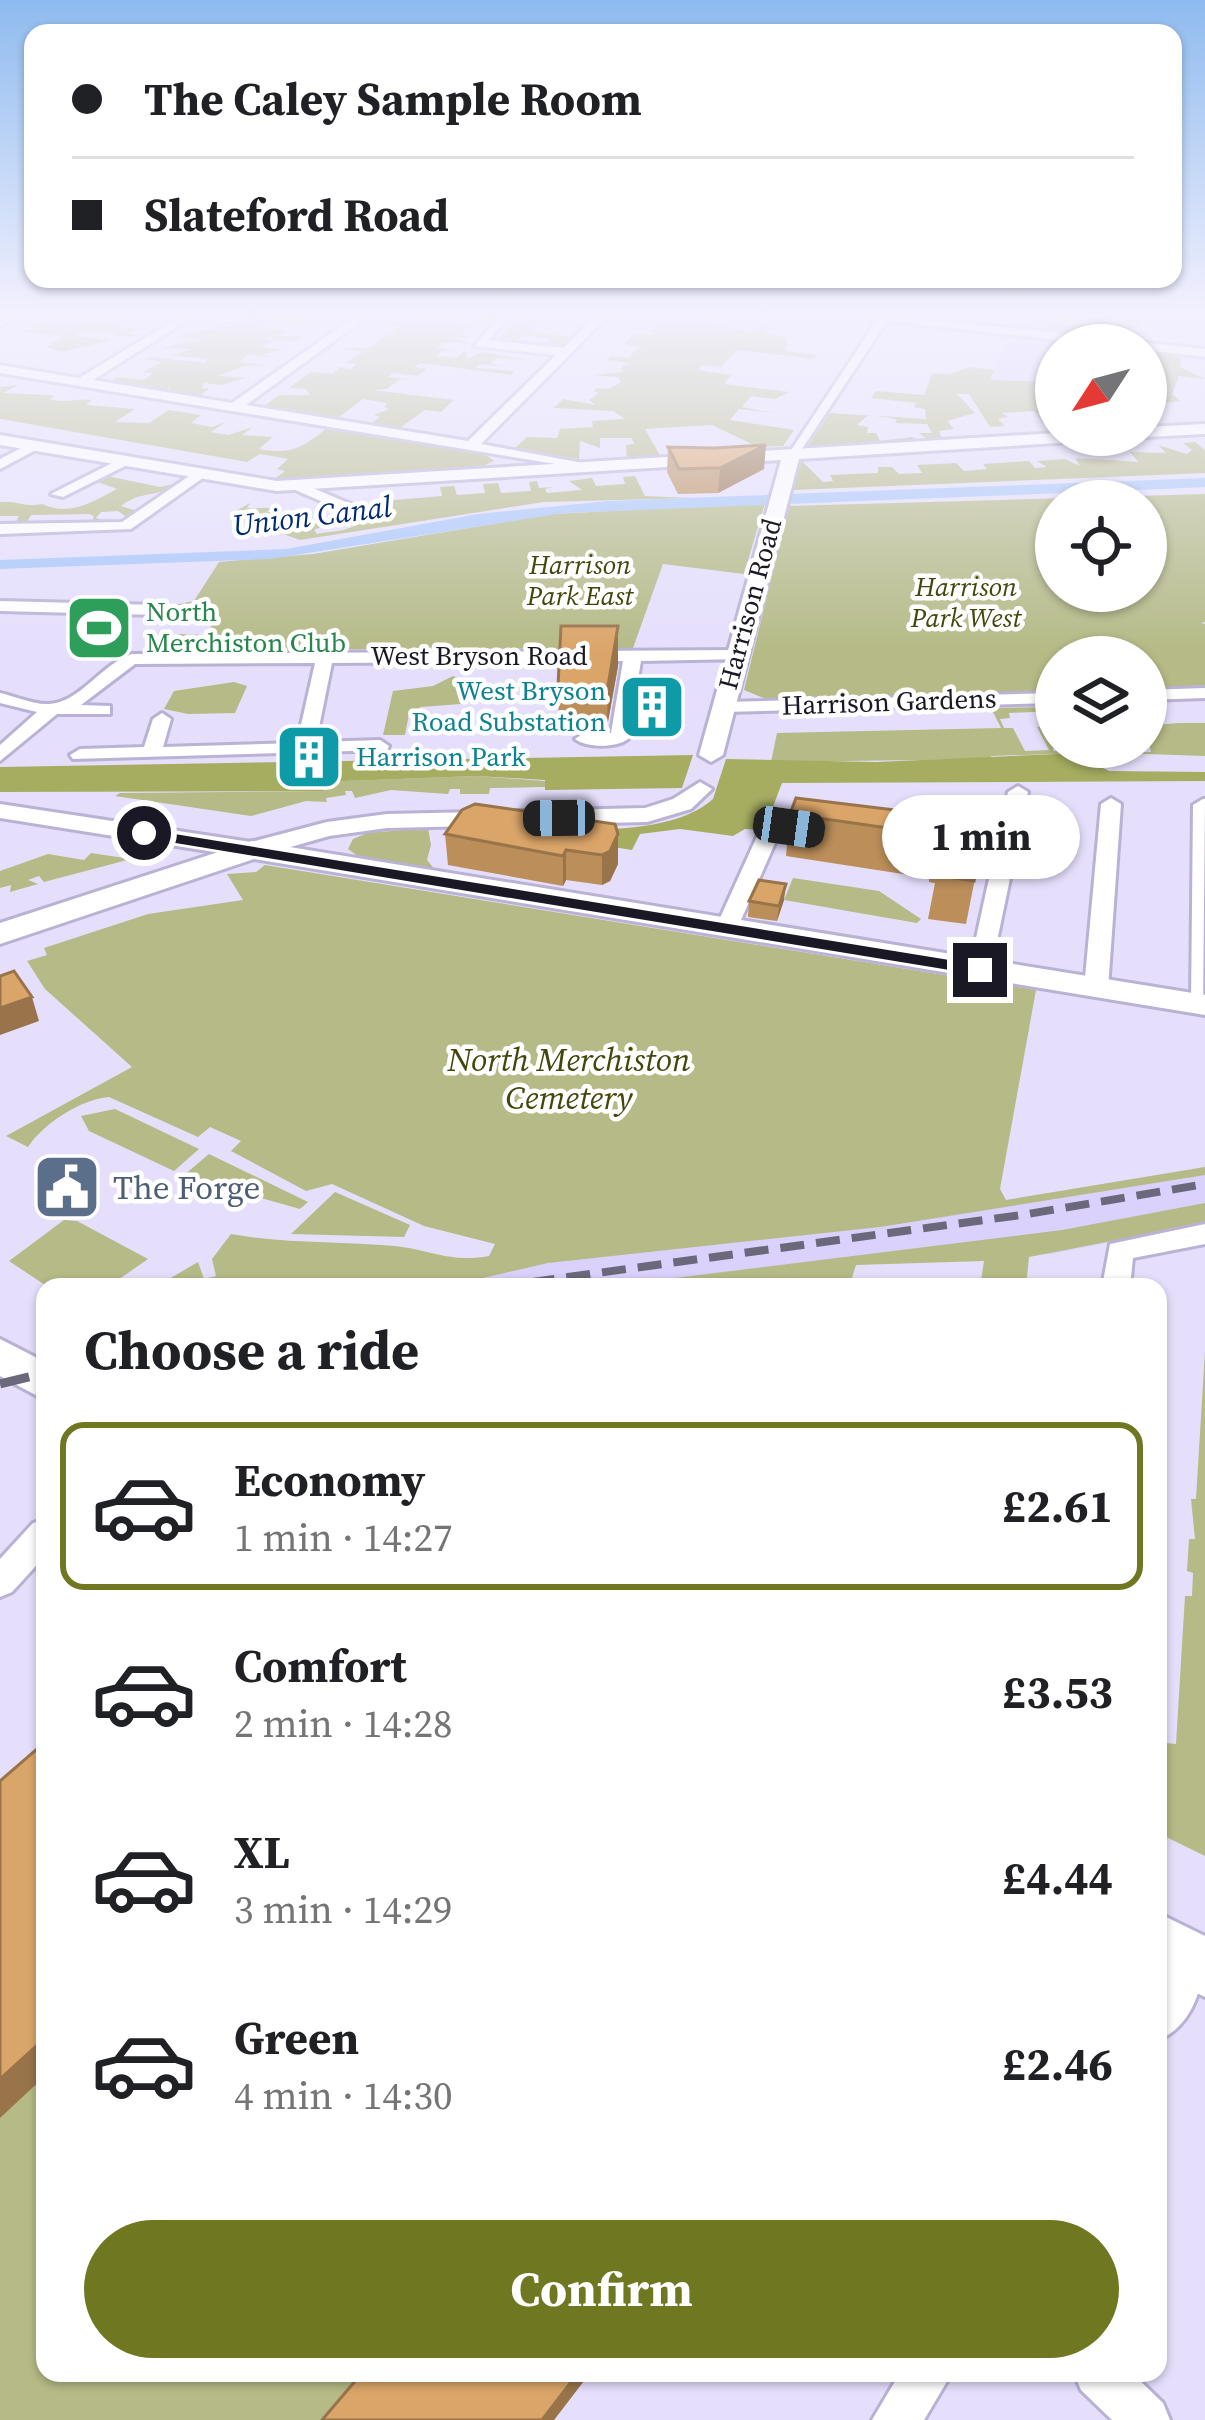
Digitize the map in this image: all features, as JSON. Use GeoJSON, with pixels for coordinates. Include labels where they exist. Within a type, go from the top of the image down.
{"type":"FeatureCollection","features":[{"type":"Feature","properties":{"kind":"main road"},"geometry":{"type":"LineString","coordinates":[[0,934],[252,850],[1204,1005]]}},
{"type":"Feature","properties":{"kind":"main road"},"geometry":{"type":"LineString","coordinates":[[0,1355],[36,1378]]}},
{"type":"Feature","properties":{"kind":"street"},"geometry":{"type":"LineString","coordinates":[[355,428],[556,464],[592,466],[1035,439]]}},
{"type":"Feature","properties":{"kind":"street"},"geometry":{"type":"LineString","coordinates":[[470,447],[489,428]]}},
{"type":"Feature","properties":{"kind":"street"},"geometry":{"type":"LineString","coordinates":[[791,455],[809,428]]}},
{"type":"Feature","properties":{"kind":"street"},"geometry":{"type":"LineString","coordinates":[[1167,432],[1205,429]]}},
{"type":"Feature","properties":{"kind":"street"},"geometry":{"type":"LineString","coordinates":[[0,440],[200,476],[296,485],[507,472],[556,464]]}},
{"type":"Feature","properties":{"kind":"street"},"geometry":{"type":"LineString","coordinates":[[0,465],[36,446]]}},
{"type":"Feature","properties":{"kind":"street"},"geometry":{"type":"LineString","coordinates":[[500,452],[507,472]]}},
{"type":"Feature","properties":{"kind":"street","name":"Harrison Road"},"geometry":{"type":"LineString","coordinates":[[711,754],[791,455]]}},
{"type":"Feature","properties":{"kind":"street"},"geometry":{"type":"LineString","coordinates":[[58,494],[122,462]]}},
{"type":"Feature","properties":{"kind":"street"},"geometry":{"type":"LineString","coordinates":[[0,529],[126,526],[200,476]]}},
{"type":"Feature","properties":{"kind":"street"},"geometry":{"type":"LineString","coordinates":[[296,485],[353,510]]}},
{"type":"Feature","properties":{"kind":"street"},"geometry":{"type":"LineString","coordinates":[[1,607],[158,610]]}},
{"type":"Feature","properties":{"kind":"street","name":"West Bryson Road"},"geometry":{"type":"LineString","coordinates":[[11,749],[57,707],[81,699],[119,664],[132,659],[737,655]]}},
{"type":"Feature","properties":{"kind":"street","name":"West Bryson Road"},"geometry":{"type":"LineString","coordinates":[[584,739],[619,739],[634,656]]}},
{"type":"Feature","properties":{"kind":"street","name":"West Bryson Road"},"geometry":{"type":"LineString","coordinates":[[305,748],[325,657]]}},
{"type":"Feature","properties":{"kind":"street","name":"West Bryson Road"},"geometry":{"type":"LineString","coordinates":[[631,689],[655,690]]}},
{"type":"Feature","properties":{"kind":"street"},"geometry":{"type":"LineString","coordinates":[[1167,695],[1205,694]]}},
{"type":"Feature","properties":{"kind":"street"},"geometry":{"type":"LineString","coordinates":[[0,698],[80,711],[104,710]]}},
{"type":"Feature","properties":{"kind":"street","name":"Harrison Gardens"},"geometry":{"type":"LineString","coordinates":[[723,707],[1035,699]]}},
{"type":"Feature","properties":{"kind":"street"},"geometry":{"type":"LineString","coordinates":[[152,753],[162,718]]}},
{"type":"Feature","properties":{"kind":"street"},"geometry":{"type":"LineString","coordinates":[[80,755],[111,750],[367,749]]}},
{"type":"Feature","properties":{"kind":"street"},"geometry":{"type":"LineString","coordinates":[[0,811],[252,850],[345,826],[433,819],[634,817],[676,807],[700,789]]}},
{"type":"Feature","properties":{"kind":"street"},"geometry":{"type":"LineString","coordinates":[[980,970],[1018,792]]}},
{"type":"Feature","properties":{"kind":"street"},"geometry":{"type":"LineString","coordinates":[[1096,988],[1111,804]]}},
{"type":"Feature","properties":{"kind":"street"},"geometry":{"type":"LineString","coordinates":[[1203,805],[1204,1005]]}},
{"type":"Feature","properties":{"kind":"street"},"geometry":{"type":"LineString","coordinates":[[345,826],[331,848],[337,858],[355,868]]}},
{"type":"Feature","properties":{"kind":"street"},"geometry":{"type":"LineString","coordinates":[[726,929],[774,828],[842,835]]}},
{"type":"Feature","properties":{"kind":"street"},"geometry":{"type":"LineString","coordinates":[[751,872],[747,862],[758,833]]}},
{"type":"Feature","properties":{"kind":"street"},"geometry":{"type":"LineString","coordinates":[[1117,1278],[1120,1251],[1205,1234]]}},
{"type":"Feature","properties":{"kind":"street"},"geometry":{"type":"LineString","coordinates":[[0,1582],[36,1543]]}},
{"type":"Feature","properties":{"kind":"street"},"geometry":{"type":"LineString","coordinates":[[1167,2000],[1186,1958]]}},
{"type":"Feature","properties":{"kind":"street"},"geometry":{"type":"LineString","coordinates":[[896,2420],[922,2382]]}},
{"type":"Feature","properties":{"kind":"street"},"geometry":{"type":"LineString","coordinates":[[1107,2382],[1146,2420]]}},
{"type":"Feature","properties":{"kind":"shaded area"},"geometry":{"type":"Polygon","coordinates":[[[1205,1167],[1205,1223],[1051,1254],[856,1265],[769,1278],[483,1278],[547,1263],[560,1247],[999,1190],[1007,1201],[1205,1167]]]}},
{"type":"Feature","properties":{"kind":"green space"},"geometry":{"type":"Polygon","coordinates":[[[51,428],[217,428],[211,432],[228,435],[252,428],[242,435],[273,437],[259,449],[280,451],[296,448],[327,428],[485,454],[494,461],[479,468],[272,481],[285,471],[277,469],[288,459],[260,454],[247,462],[51,428]]]}},
{"type":"Feature","properties":{"kind":"green space"},"geometry":{"type":"Polygon","coordinates":[[[663,428],[645,429],[662,459],[627,461],[626,445],[634,444],[632,438],[600,438],[600,448],[580,441],[579,459],[514,449],[527,437],[557,438],[560,429],[663,428]]]}},
{"type":"Feature","properties":{"kind":"green space"},"geometry":{"type":"Polygon","coordinates":[[[718,428],[794,430],[783,446],[758,447],[718,428]]]}},
{"type":"Feature","properties":{"kind":"green space"},"geometry":{"type":"Polygon","coordinates":[[[820,428],[868,428],[867,433],[876,433],[880,441],[912,437],[924,442],[808,446],[820,428]]]}},
{"type":"Feature","properties":{"kind":"green space"},"geometry":{"type":"Polygon","coordinates":[[[929,428],[954,429],[939,431],[943,441],[931,442],[919,433],[932,433],[929,428]]]}},
{"type":"Feature","properties":{"kind":"green space"},"geometry":{"type":"Polygon","coordinates":[[[1195,442],[1205,450],[1205,473],[793,490],[802,461],[823,482],[833,481],[830,475],[878,473],[878,467],[892,467],[899,474],[922,473],[917,465],[956,463],[964,471],[987,469],[983,464],[1029,461],[1035,468],[1047,467],[1037,461],[1065,459],[1080,466],[1075,458],[1138,462],[1133,456],[1167,456],[1167,448],[1187,454],[1192,450],[1183,443],[1195,442]]]}},
{"type":"Feature","properties":{"kind":"green space"},"geometry":{"type":"Polygon","coordinates":[[[114,471],[107,476],[160,487],[179,483],[121,506],[140,512],[125,516],[118,511],[101,512],[96,518],[106,521],[91,524],[94,516],[89,514],[31,515],[27,522],[16,522],[19,516],[0,516],[0,502],[62,509],[90,503],[117,489],[95,481],[114,471]]]}},
{"type":"Feature","properties":{"kind":"green space"},"geometry":{"type":"Polygon","coordinates":[[[635,476],[645,496],[691,498],[544,502],[300,540],[229,515],[250,503],[247,508],[290,513],[280,516],[290,521],[299,516],[307,519],[297,523],[305,527],[323,526],[314,530],[317,534],[353,526],[364,518],[357,513],[383,501],[442,496],[440,487],[454,486],[457,495],[485,493],[483,484],[498,483],[501,493],[531,491],[529,482],[537,481],[539,488],[554,487],[545,489],[547,493],[582,490],[569,481],[592,478],[596,486],[625,484],[623,477],[635,476]]]}},
{"type":"Feature","properties":{"kind":"green space","name":"Harrison Park West"},"geometry":{"type":"Polygon","coordinates":[[[1205,494],[1205,622],[1201,623],[1205,624],[1205,685],[1167,688],[1167,636],[1035,636],[1035,692],[766,699],[744,690],[789,506],[1035,499],[1035,612],[1167,612],[1167,495],[1205,494]]]}},
{"type":"Feature","properties":{"kind":"green space","name":"Harrison Park East"},"geometry":{"type":"Polygon","coordinates":[[[765,503],[744,574],[663,564],[633,648],[168,650],[178,634],[207,635],[213,623],[153,621],[170,606],[194,601],[219,562],[313,554],[552,514],[765,503]]]}},
{"type":"Feature","properties":{"kind":"green space"},"geometry":{"type":"Polygon","coordinates":[[[453,676],[463,680],[461,704],[421,707],[409,714],[405,735],[383,735],[393,691],[433,686],[453,676]]]}},
{"type":"Feature","properties":{"kind":"green space"},"geometry":{"type":"Polygon","coordinates":[[[234,682],[247,686],[235,713],[188,714],[164,709],[174,691],[234,682]]]}},
{"type":"Feature","properties":{"kind":"green space"},"geometry":{"type":"Polygon","coordinates":[[[1035,707],[1035,712],[1009,713],[1010,718],[1000,719],[1004,728],[1013,728],[1025,751],[1035,751],[1035,755],[771,762],[777,733],[1001,728],[991,708],[1035,707]]]}},
{"type":"Feature","properties":{"kind":"green space"},"geometry":{"type":"Polygon","coordinates":[[[1205,723],[1205,756],[1167,755],[1167,724],[1205,723]]]}},
{"type":"Feature","properties":{"kind":"green space"},"geometry":{"type":"Polygon","coordinates":[[[693,755],[682,788],[545,790],[545,780],[476,776],[321,782],[324,791],[0,792],[0,767],[693,755]]]}},
{"type":"Feature","properties":{"kind":"green space"},"geometry":{"type":"Polygon","coordinates":[[[1035,755],[1035,768],[1205,772],[1205,781],[782,783],[764,830],[745,829],[733,836],[680,829],[640,834],[632,850],[493,828],[608,829],[668,821],[713,799],[726,759],[876,762],[1035,755]]]}},
{"type":"Feature","properties":{"kind":"green space"},"geometry":{"type":"Polygon","coordinates":[[[476,776],[546,781],[545,787],[490,788],[489,794],[460,794],[460,789],[450,789],[448,794],[391,790],[355,798],[352,791],[345,791],[346,795],[326,798],[327,802],[306,801],[251,816],[115,796],[323,791],[320,782],[476,776]]]}},
{"type":"Feature","properties":{"kind":"green space"},"geometry":{"type":"Polygon","coordinates":[[[428,828],[427,860],[436,871],[362,859],[348,849],[353,839],[367,833],[428,828]]]}},
{"type":"Feature","properties":{"kind":"green space"},"geometry":{"type":"Polygon","coordinates":[[[91,853],[131,859],[44,882],[39,876],[28,880],[38,884],[10,892],[11,885],[0,888],[0,871],[48,854],[84,860],[91,853]]]}},
{"type":"Feature","properties":{"kind":"green space","name":"North Merchiston Cemetery"},"geometry":{"type":"Polygon","coordinates":[[[265,865],[1036,990],[1000,1189],[1006,1200],[1205,1167],[1205,1175],[880,1227],[548,1263],[484,1278],[208,1278],[216,1276],[212,1259],[231,1234],[395,1246],[463,1258],[489,1256],[495,1244],[424,1226],[332,1184],[306,1191],[231,1151],[241,1141],[210,1127],[198,1137],[109,1097],[64,1114],[28,1147],[6,1136],[132,1067],[45,989],[27,961],[47,955],[44,948],[148,914],[243,900],[227,874],[256,872],[265,865]]]}},
{"type":"Feature","properties":{"kind":"green space"},"geometry":{"type":"Polygon","coordinates":[[[793,878],[879,891],[921,919],[917,923],[784,900],[793,878]]]}},
{"type":"Feature","properties":{"kind":"green space"},"geometry":{"type":"Polygon","coordinates":[[[115,1109],[199,1149],[174,1171],[89,1131],[81,1116],[115,1109]]]}},
{"type":"Feature","properties":{"kind":"green space"},"geometry":{"type":"Polygon","coordinates":[[[209,1154],[308,1202],[300,1209],[183,1176],[209,1154]]]}},
{"type":"Feature","properties":{"kind":"green space"},"geometry":{"type":"Polygon","coordinates":[[[335,1192],[410,1225],[404,1237],[291,1234],[335,1192]]]}},
{"type":"Feature","properties":{"kind":"green space"},"geometry":{"type":"Polygon","coordinates":[[[1205,1203],[1205,1223],[1029,1257],[1027,1278],[981,1278],[984,1261],[856,1265],[852,1278],[675,1278],[1062,1230],[1205,1203]]]}},
{"type":"Feature","properties":{"kind":"green space"},"geometry":{"type":"Polygon","coordinates":[[[64,1220],[77,1221],[148,1259],[121,1278],[36,1279],[9,1261],[64,1220]]]}},
{"type":"Feature","properties":{"kind":"green space","name":"North Merchiston Cemetery"},"geometry":{"type":"Polygon","coordinates":[[[198,1262],[204,1278],[171,1278],[198,1262]]]}},
{"type":"Feature","properties":{"kind":"green space"},"geometry":{"type":"Polygon","coordinates":[[[1205,1351],[1205,1856],[1167,1837],[1167,1743],[1176,1744],[1185,1596],[1192,1596],[1193,1573],[1187,1571],[1189,1539],[1195,1539],[1191,1499],[1196,1499],[1205,1351]]]}},
{"type":"Feature","properties":{"kind":"green space"},"geometry":{"type":"Polygon","coordinates":[[[36,1793],[36,2382],[583,2382],[554,2420],[0,2420],[0,1823],[36,1793]]]}},
{"type":"Feature","properties":{"kind":"water"},"geometry":{"type":"Polygon","coordinates":[[[1205,478],[1205,487],[1167,489],[1167,480],[1153,480],[1205,478]]]}},
{"type":"Feature","properties":{"kind":"water"},"geometry":{"type":"Polygon","coordinates":[[[1035,485],[1035,494],[564,513],[270,559],[0,569],[0,560],[286,549],[478,514],[609,501],[1035,485]]]}},
{"type":"Feature","properties":{"kind":"building"},"geometry":{"type":"Polygon","coordinates":[[[766,445],[720,468],[679,469],[668,447],[714,448],[766,445]]]}},
{"type":"Feature","properties":{"kind":"building"},"geometry":{"type":"Polygon","coordinates":[[[561,626],[618,626],[608,686],[558,686],[561,626]]]}},
{"type":"Feature","properties":{"kind":"building"},"geometry":{"type":"Polygon","coordinates":[[[796,798],[936,815],[944,811],[942,816],[986,822],[974,881],[936,875],[944,840],[936,839],[937,835],[790,814],[796,798]]]}},
{"type":"Feature","properties":{"kind":"building"},"geometry":{"type":"Polygon","coordinates":[[[475,804],[615,824],[618,834],[610,851],[602,855],[566,850],[563,856],[445,834],[462,810],[475,804]]]}},
{"type":"Feature","properties":{"kind":"building"},"geometry":{"type":"Polygon","coordinates":[[[759,880],[786,884],[779,906],[749,901],[759,880]]]}},
{"type":"Feature","properties":{"kind":"building"},"geometry":{"type":"Polygon","coordinates":[[[14,971],[32,997],[0,1008],[0,976],[14,971]]]}},
{"type":"Feature","properties":{"kind":"building"},"geometry":{"type":"Polygon","coordinates":[[[36,1750],[36,2046],[0,2079],[0,1781],[36,1750]]]}},
{"type":"Feature","properties":{"kind":"building"},"geometry":{"type":"Polygon","coordinates":[[[354,2382],[571,2382],[542,2420],[322,2420],[354,2382]]]}},
{"type":"Feature","properties":{"kind":"railway"},"geometry":{"type":"LineString","coordinates":[[561,1278],[1028,1214],[1205,1184]]}},
{"type":"Feature","properties":{"kind":"railway"},"geometry":{"type":"LineString","coordinates":[[0,1384],[36,1375]]}},
{"type":"Feature","properties":{"kind":"place","name":"North Merchiston Club"},"geometry":{"type":"Point","coordinates":[99,628]}},
{"type":"Feature","properties":{"kind":"place","name":"West Bryson Road Substation"},"geometry":{"type":"Point","coordinates":[652,707]}},
{"type":"Feature","properties":{"kind":"place","name":"Harrison Park"},"geometry":{"type":"Point","coordinates":[309,757]}},
{"type":"Feature","properties":{"kind":"place","name":"The Forge"},"geometry":{"type":"Point","coordinates":[67,1187]}},
{"type":"Feature","properties":{"kind":"route"},"geometry":{"type":"LineString","coordinates":[[144,833],[980,970]]}},
{"type":"Feature","properties":{"kind":"water label","name":"Union Canal"},"geometry":{"type":"Point","coordinates":[312,516]}}]}
